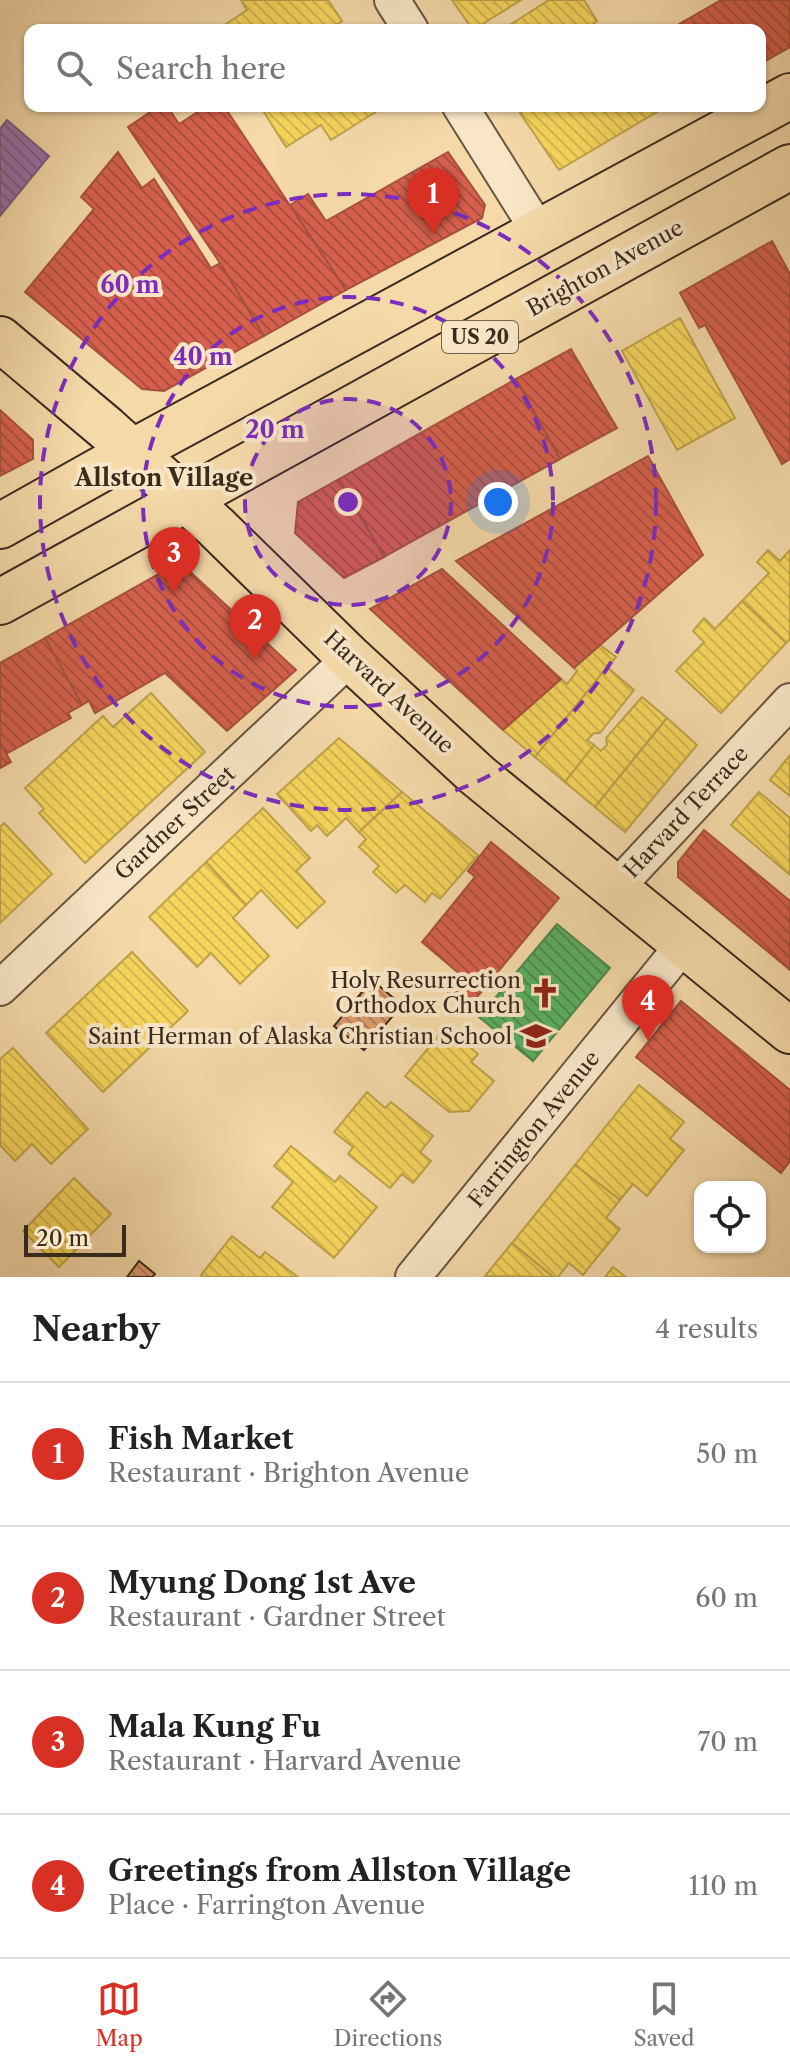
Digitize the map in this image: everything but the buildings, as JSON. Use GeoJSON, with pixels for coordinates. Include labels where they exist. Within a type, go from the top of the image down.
{"type":"FeatureCollection","features":[{"type":"Feature","properties":{"kind":"main road","name":"US 20"},"geometry":{"type":"LineString","coordinates":[[766,109],[790,96]]}},
{"type":"Feature","properties":{"kind":"main road","name":"US 20"},"geometry":{"type":"LineString","coordinates":[[0,526],[760,112]]}},
{"type":"Feature","properties":{"kind":"main road","name":"Brighton Avenue"},"geometry":{"type":"LineString","coordinates":[[0,602],[790,167]]}},
{"type":"Feature","properties":{"kind":"main road","name":"Harvard Avenue"},"geometry":{"type":"LineString","coordinates":[[0,339],[215,526],[350,658],[477,775],[790,1031]]}},
{"type":"Feature","properties":{"kind":"street"},"geometry":{"type":"LineString","coordinates":[[392,0],[407,24]]}},
{"type":"Feature","properties":{"kind":"street"},"geometry":{"type":"LineString","coordinates":[[464,112],[539,232]]}},
{"type":"Feature","properties":{"kind":"street","name":"Gardner Street"},"geometry":{"type":"LineString","coordinates":[[0,988],[350,658]]}},
{"type":"Feature","properties":{"kind":"street","name":"Harvard Terrace"},"geometry":{"type":"LineString","coordinates":[[615,889],[790,701]]}},
{"type":"Feature","properties":{"kind":"street","name":"Farrington Avenue"},"geometry":{"type":"LineString","coordinates":[[415,1276],[684,944]]}},
{"type":"Feature","properties":{"kind":"place","name":"Fish Market"},"geometry":{"type":"Point","coordinates":[433,234]}},
{"type":"Feature","properties":{"kind":"place","name":"Mala Kung Fu"},"geometry":{"type":"Point","coordinates":[174,593]}},
{"type":"Feature","properties":{"kind":"place","name":"Myung Dong 1st Ave"},"geometry":{"type":"Point","coordinates":[255,660]}},
{"type":"Feature","properties":{"kind":"place","name":"Holy Resurrection Orthodox Church"},"geometry":{"type":"Point","coordinates":[545,993]}},
{"type":"Feature","properties":{"kind":"place","name":"Saint Herman of Alaska Christian School"},"geometry":{"type":"Point","coordinates":[536,1036]}},
{"type":"Feature","properties":{"kind":"place","name":"Greetings from Allston Village"},"geometry":{"type":"Point","coordinates":[648,1041]}},
{"type":"Feature","properties":{"kind":"district","name":"Allston Village"},"geometry":{"type":"Point","coordinates":[164,477]}}]}
